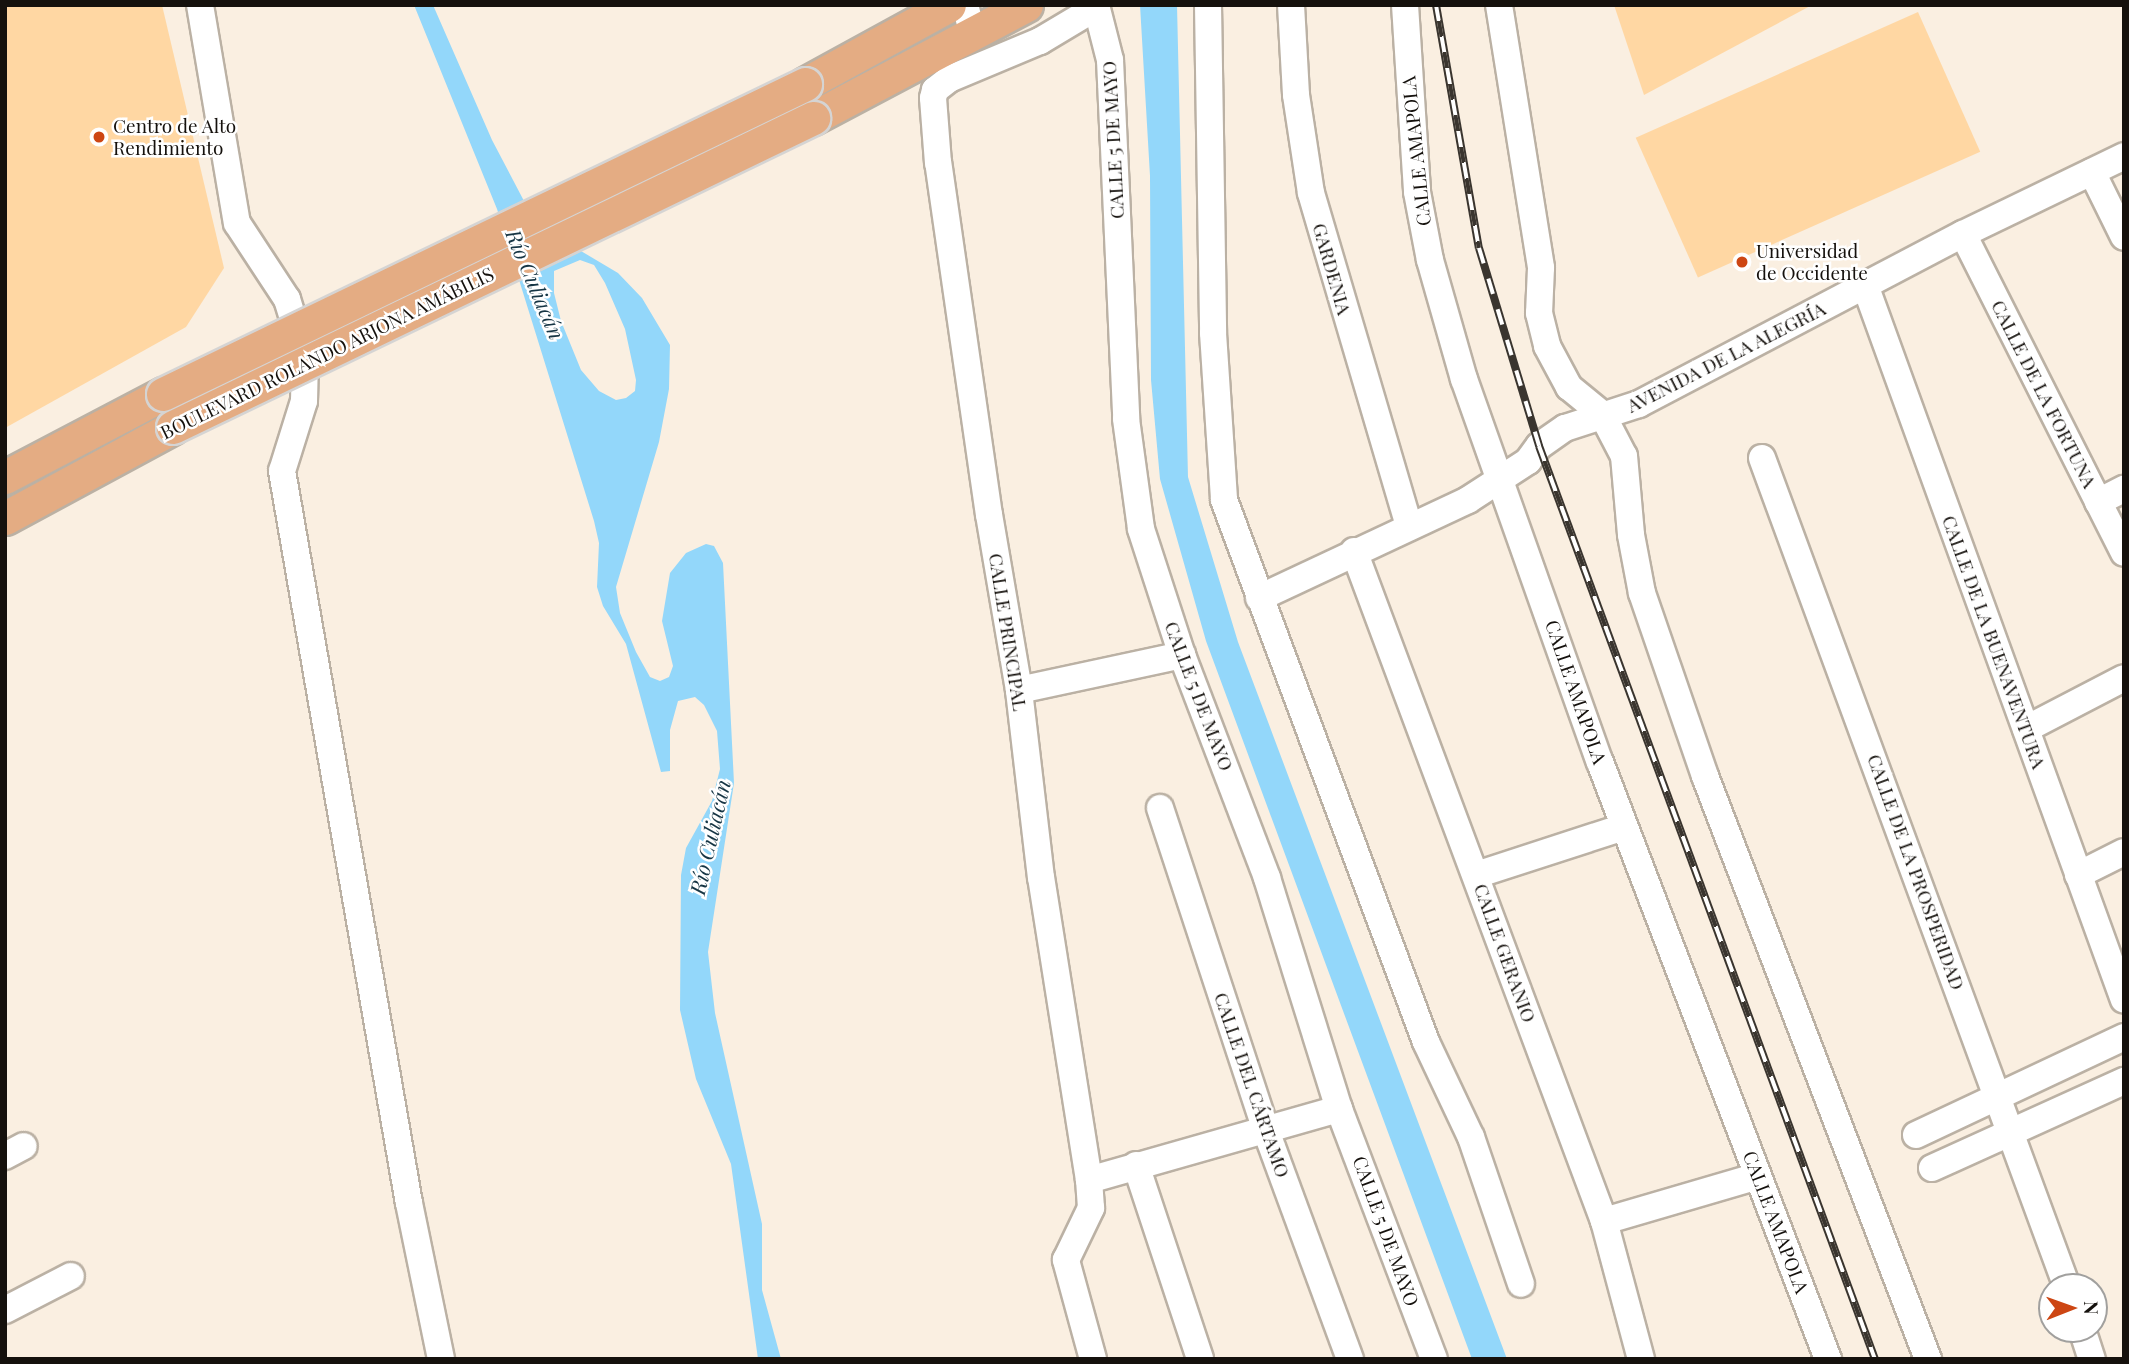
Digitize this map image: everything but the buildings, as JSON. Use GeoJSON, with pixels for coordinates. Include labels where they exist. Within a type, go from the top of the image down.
{"type":"FeatureCollection","features":[{"type":"Feature","properties":{"kind":"main road"},"geometry":{"type":"LineString","coordinates":[[863,56],[896,5]]}},
{"type":"Feature","properties":{"kind":"main road","name":"BOULEVARD ROLANDO ARJONA AMÁBILIS"},"geometry":{"type":"LineString","coordinates":[[5,477],[163,394],[863,56],[953,17],[1026,5]]}},
{"type":"Feature","properties":{"kind":"main road","name":"BOULEVARD ROLANDO ARJONA AMÁBILIS"},"geometry":{"type":"LineString","coordinates":[[5,518],[173,427],[813,118],[953,17]]}},
{"type":"Feature","properties":{"kind":"street"},"geometry":{"type":"LineString","coordinates":[[200,5],[237,223],[287,299],[305,358],[304,401],[282,471],[409,1203],[441,1359]]}},
{"type":"Feature","properties":{"kind":"street"},"geometry":{"type":"LineString","coordinates":[[1208,5],[1207,106],[1223,499],[1426,1042],[1471,1137],[1521,1284]]}},
{"type":"Feature","properties":{"kind":"street","name":"GARDENIA"},"geometry":{"type":"LineString","coordinates":[[1291,5],[1296,95],[1311,193],[1409,525]]}},
{"type":"Feature","properties":{"kind":"street","name":"CALLE AMAPOLA"},"geometry":{"type":"LineString","coordinates":[[1405,5],[1414,156],[1424,233],[1464,379],[1624,827],[1828,1359]]}},
{"type":"Feature","properties":{"kind":"street"},"geometry":{"type":"LineString","coordinates":[[1499,5],[1541,268],[1539,313],[1547,346],[1569,387],[1602,414],[1624,456],[1630,535],[1642,593],[1705,776],[1928,1359]]}},
{"type":"Feature","properties":{"kind":"street","name":"CALLE PRINCIPAL"},"geometry":{"type":"LineString","coordinates":[[1093,1359],[1066,1260],[1091,1208],[1089,1180],[1041,878],[1019,690],[938,163],[933,98],[941,85],[1040,41],[1097,6]]}},
{"type":"Feature","properties":{"kind":"street","name":"CALLE 5 DE MAYO"},"geometry":{"type":"LineString","coordinates":[[1097,6],[1110,60],[1131,469],[1152,569],[1267,878],[1339,1109],[1434,1359]]}},
{"type":"Feature","properties":{"kind":"street","name":"AVENIDA DE LA ALEGRÍA"},"geometry":{"type":"LineString","coordinates":[[1259,598],[1501,480],[1565,428],[1639,404],[1964,234],[2124,156]]}},
{"type":"Feature","properties":{"kind":"street"},"geometry":{"type":"LineString","coordinates":[[2092,172],[2124,237]]}},
{"type":"Feature","properties":{"kind":"street","name":"CALLE DE LA FORTUNA"},"geometry":{"type":"LineString","coordinates":[[1964,234],[2124,553]]}},
{"type":"Feature","properties":{"kind":"street","name":"CALLE DE LA BUENAVENTURA"},"geometry":{"type":"LineString","coordinates":[[1865,285],[2124,1000]]}},
{"type":"Feature","properties":{"kind":"street","name":"CALLE DE LA PROSPERIDAD"},"geometry":{"type":"LineString","coordinates":[[1762,458],[2000,1098],[2062,1273]]}},
{"type":"Feature","properties":{"kind":"street"},"geometry":{"type":"LineString","coordinates":[[2098,502],[2124,489]]}},
{"type":"Feature","properties":{"kind":"street","name":"CALLE GERANIO"},"geometry":{"type":"LineString","coordinates":[[1354,551],[1604,1221],[1641,1359]]}},
{"type":"Feature","properties":{"kind":"street"},"geometry":{"type":"LineString","coordinates":[[1019,690],[1182,654]]}},
{"type":"Feature","properties":{"kind":"street"},"geometry":{"type":"LineString","coordinates":[[2026,729],[2124,678]]}},
{"type":"Feature","properties":{"kind":"street","name":"CALLE DEL CÁRTAMO"},"geometry":{"type":"LineString","coordinates":[[1160,808],[1265,1128],[1350,1359]]}},
{"type":"Feature","properties":{"kind":"street"},"geometry":{"type":"LineString","coordinates":[[1476,875],[1624,827]]}},
{"type":"Feature","properties":{"kind":"street"},"geometry":{"type":"LineString","coordinates":[[2078,875],[2124,852]]}},
{"type":"Feature","properties":{"kind":"street"},"geometry":{"type":"LineString","coordinates":[[1916,1135],[2000,1098],[2124,1037]]}},
{"type":"Feature","properties":{"kind":"street"},"geometry":{"type":"LineString","coordinates":[[1932,1168],[2013,1134],[2124,1081]]}},
{"type":"Feature","properties":{"kind":"street"},"geometry":{"type":"LineString","coordinates":[[1089,1180],[1339,1109]]}},
{"type":"Feature","properties":{"kind":"street"},"geometry":{"type":"LineString","coordinates":[[1136,1165],[1200,1359]]}},
{"type":"Feature","properties":{"kind":"street"},"geometry":{"type":"LineString","coordinates":[[1604,1221],[1758,1176]]}},
{"type":"Feature","properties":{"kind":"street"},"geometry":{"type":"LineString","coordinates":[[5,1310],[71,1276]]}},
{"type":"Feature","properties":{"kind":"shaded area","name":"Centro de Alto Rendimiento"},"geometry":{"type":"Polygon","coordinates":[[[5,5],[162,5],[224,268],[186,327],[5,428],[5,5]]]}},
{"type":"Feature","properties":{"kind":"shaded area"},"geometry":{"type":"Polygon","coordinates":[[[1614,5],[1812,5],[1644,95],[1614,5]]]}},
{"type":"Feature","properties":{"kind":"shaded area"},"geometry":{"type":"Polygon","coordinates":[[[1918,12],[1980,152],[1698,277],[1636,138],[1918,12]]]}},
{"type":"Feature","properties":{"kind":"water","name":"Río Culiacán"},"geometry":{"type":"Polygon","coordinates":[[[414,5],[433,5],[492,140],[524,201],[554,235],[618,273],[642,298],[670,345],[669,389],[659,442],[616,587],[620,613],[636,652],[650,677],[660,681],[669,677],[673,666],[662,621],[670,573],[686,553],[706,544],[714,546],[723,563],[734,783],[708,952],[715,1013],[762,1224],[762,1290],[781,1359],[758,1359],[731,1164],[696,1079],[680,1010],[681,875],[686,848],[712,801],[720,769],[717,731],[704,705],[695,697],[678,701],[670,730],[670,771],[661,772],[626,644],[603,606],[597,587],[599,543],[594,521],[497,209],[414,5]],[[580,260],[554,271],[554,293],[561,321],[581,370],[599,391],[616,400],[626,398],[635,391],[636,380],[625,329],[594,265],[580,260]]]}},
{"type":"Feature","properties":{"kind":"water"},"geometry":{"type":"Polygon","coordinates":[[[1140,5],[1177,5],[1188,477],[1238,642],[1507,1359],[1472,1359],[1206,641],[1160,479],[1151,380],[1150,176],[1140,5]]]}},
{"type":"Feature","properties":{"kind":"railway"},"geometry":{"type":"LineString","coordinates":[[1436,5],[1479,248],[1539,446],[1875,1359]]}},
{"type":"Feature","properties":{"kind":"place","name":"Centro de Alto Rendimiento"},"geometry":{"type":"Point","coordinates":[99,137]}},
{"type":"Feature","properties":{"kind":"place","name":"Universidad de Occidente"},"geometry":{"type":"Point","coordinates":[1742,262]}}]}
